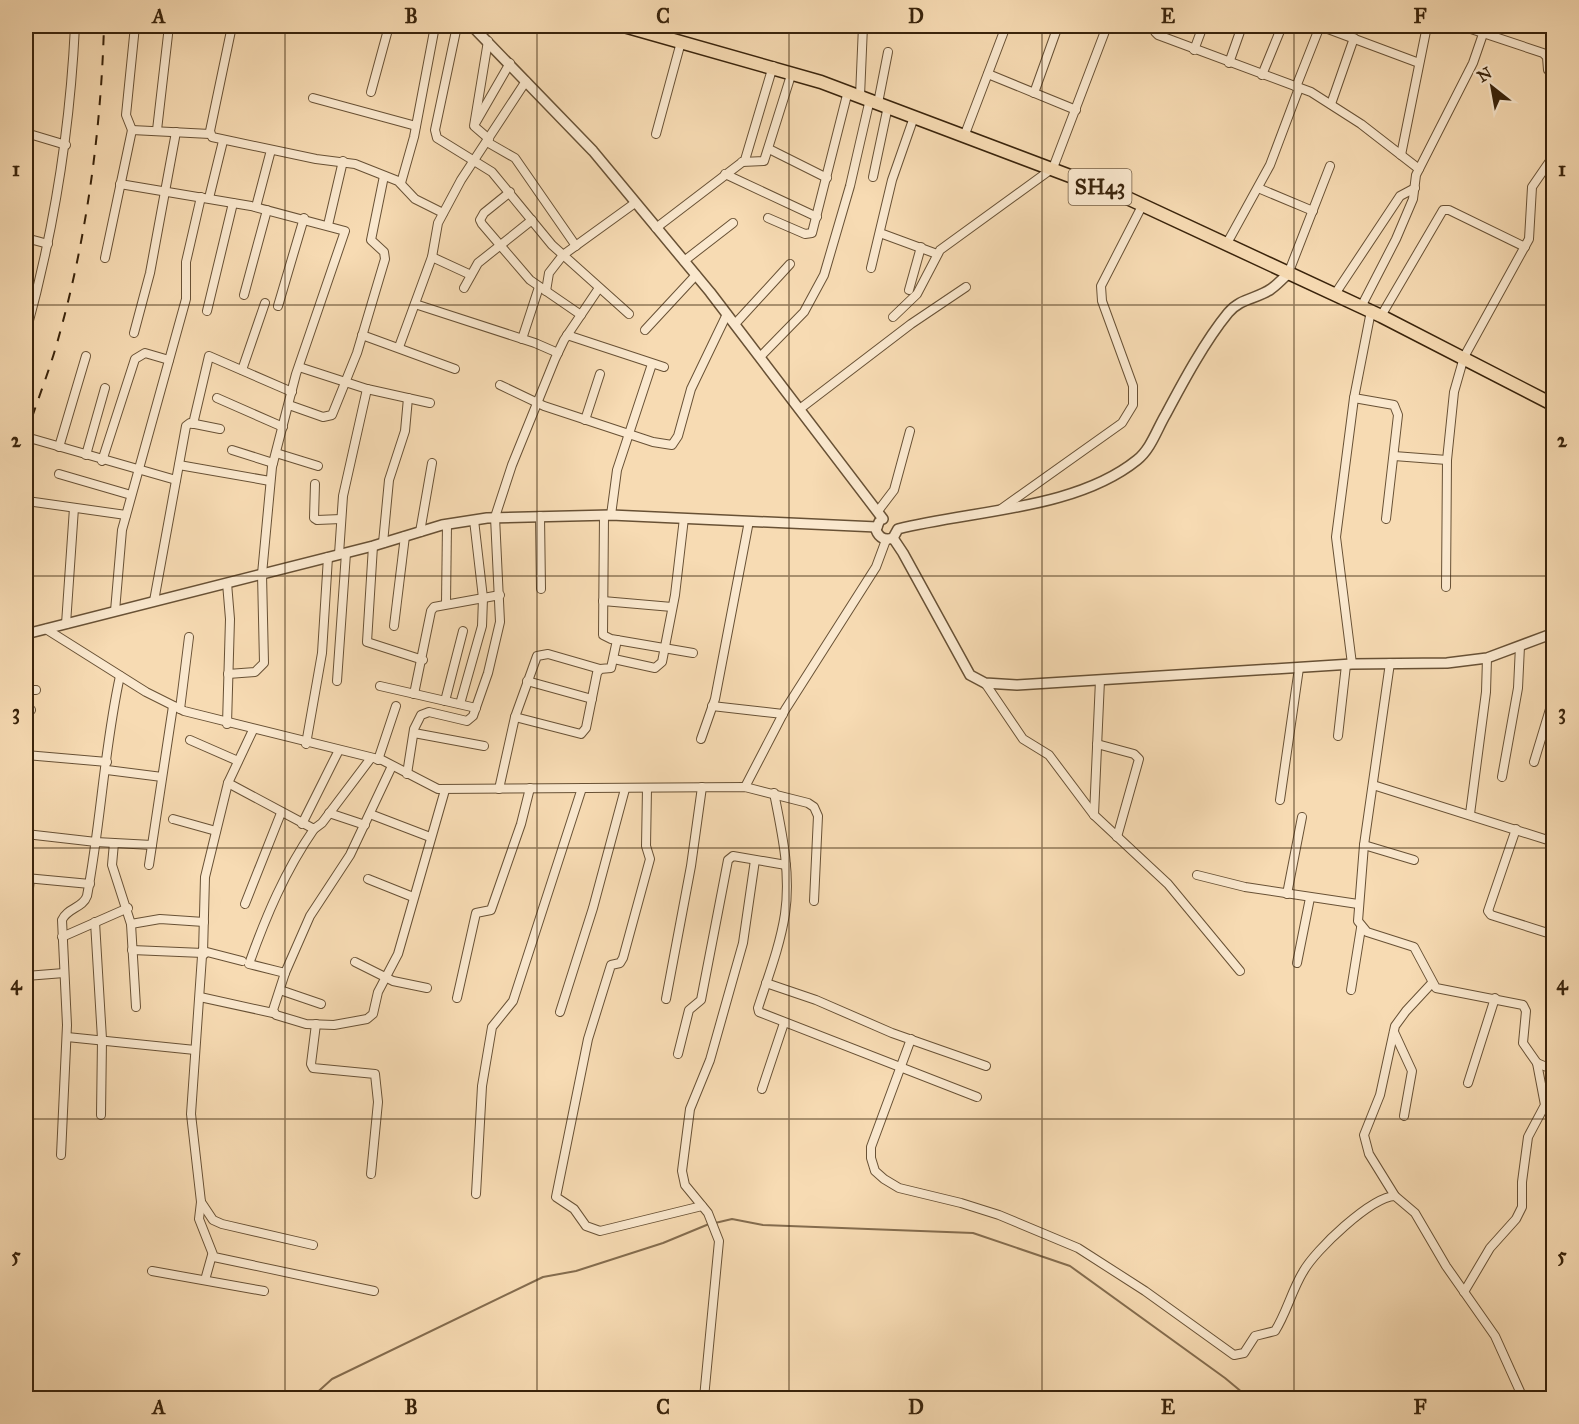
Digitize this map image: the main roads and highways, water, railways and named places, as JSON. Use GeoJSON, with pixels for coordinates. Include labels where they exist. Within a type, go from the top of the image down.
{"type":"FeatureCollection","features":[{"type":"Feature","properties":{"kind":"main road","name":"SH43"},"geometry":{"type":"LineString","coordinates":[[624,26],[773,66],[848,91],[1143,204],[1371,311],[1554,405]]}},
{"type":"Feature","properties":{"kind":"waterway"},"geometry":{"type":"LineString","coordinates":[[715,1223],[732,1219],[763,1225],[973,1233],[1070,1266],[1225,1378],[1249,1398]]}},
{"type":"Feature","properties":{"kind":"waterway"},"geometry":{"type":"LineString","coordinates":[[311,1398],[332,1379],[543,1277],[576,1271],[663,1243],[709,1224]]}},
{"type":"Feature","properties":{"kind":"railway"},"geometry":{"type":"LineString","coordinates":[[26,436],[55,349],[69,298],[85,221],[100,104],[104,26]]}}]}
